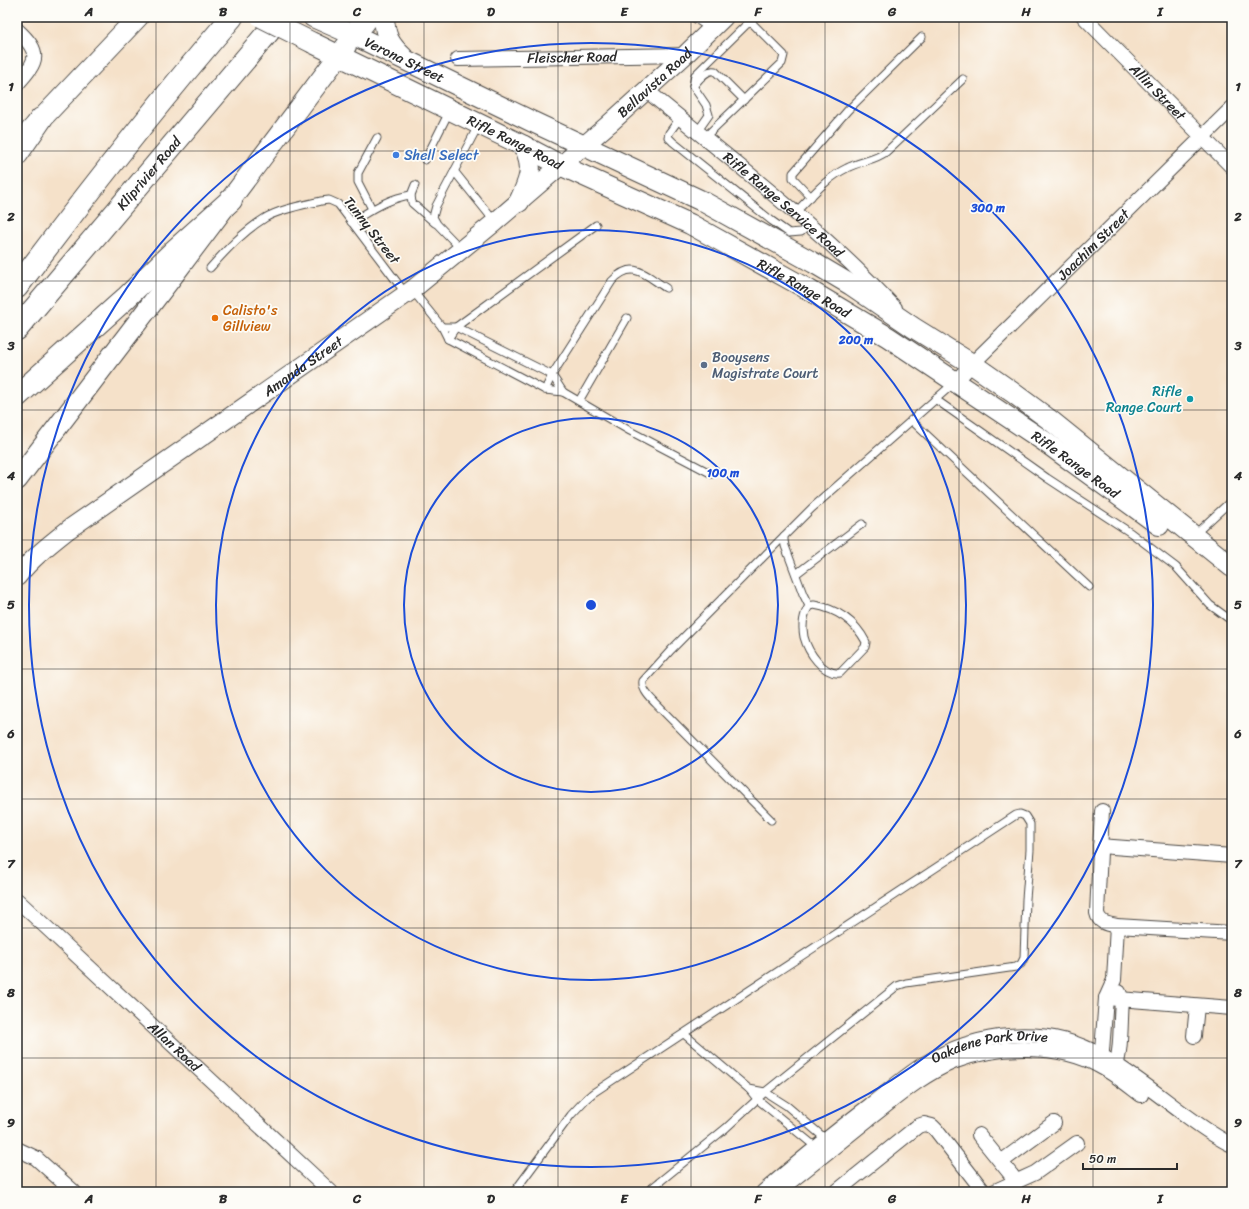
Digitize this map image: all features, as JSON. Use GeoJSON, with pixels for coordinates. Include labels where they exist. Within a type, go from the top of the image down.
{"type":"FeatureCollection","features":[{"type":"Feature","properties":{"kind":"main road"},"geometry":{"type":"LineString","coordinates":[[114,41],[116,31],[124,17]]}},
{"type":"Feature","properties":{"kind":"main road"},"geometry":{"type":"LineString","coordinates":[[17,144],[138,17]]}},
{"type":"Feature","properties":{"kind":"main road"},"geometry":{"type":"LineString","coordinates":[[17,287],[127,144],[180,78],[232,17]]}},
{"type":"Feature","properties":{"kind":"main road"},"geometry":{"type":"LineString","coordinates":[[261,17],[340,57]]}},
{"type":"Feature","properties":{"kind":"main road","name":"Kliprivier Road"},"geometry":{"type":"LineString","coordinates":[[17,330],[281,17]]}},
{"type":"Feature","properties":{"kind":"main road"},"geometry":{"type":"LineString","coordinates":[[17,480],[340,57],[368,17]]}},
{"type":"Feature","properties":{"kind":"main road"},"geometry":{"type":"LineString","coordinates":[[384,17],[388,40],[393,47],[408,61]]}},
{"type":"Feature","properties":{"kind":"main road","name":"Verona Street"},"geometry":{"type":"LineString","coordinates":[[317,19],[467,89]]}},
{"type":"Feature","properties":{"kind":"main road","name":"Rifle Range Road"},"geometry":{"type":"LineString","coordinates":[[340,57],[524,146],[562,166],[714,237],[809,290],[888,337],[1044,441],[1174,535],[1232,580]]}},
{"type":"Feature","properties":{"kind":"main road","name":"Rifle Range Road"},"geometry":{"type":"LineString","coordinates":[[467,89],[583,146],[702,201],[778,242],[851,285],[914,328],[972,364],[1050,420],[1232,568]]}},
{"type":"Feature","properties":{"kind":"main road"},"geometry":{"type":"LineString","coordinates":[[17,154],[41,119]]}},
{"type":"Feature","properties":{"kind":"main road"},"geometry":{"type":"LineString","coordinates":[[519,202],[529,179],[531,166],[528,153],[524,146]]}},
{"type":"Feature","properties":{"kind":"main road"},"geometry":{"type":"LineString","coordinates":[[17,396],[126,298],[173,252],[231,200]]}},
{"type":"Feature","properties":{"kind":"street","name":"Allin Street"},"geometry":{"type":"LineString","coordinates":[[1084,17],[1232,167]]}},
{"type":"Feature","properties":{"kind":"street","name":"Bellavista Road"},"geometry":{"type":"LineString","coordinates":[[583,146],[685,55],[718,23]]}},
{"type":"Feature","properties":{"kind":"street"},"geometry":{"type":"LineString","coordinates":[[17,30],[32,45],[34,53],[33,63],[30,69],[17,84]]}},
{"type":"Feature","properties":{"kind":"street","name":"Fleischer Road"},"geometry":{"type":"LineString","coordinates":[[458,59],[685,55]]}},
{"type":"Feature","properties":{"kind":"street","name":"Rifle Range Service Road"},"geometry":{"type":"LineString","coordinates":[[646,90],[809,225],[874,285],[914,328]]}},
{"type":"Feature","properties":{"kind":"street","name":"Joachim Street"},"geometry":{"type":"LineString","coordinates":[[955,382],[1232,108]]}},
{"type":"Feature","properties":{"kind":"street","name":"Amanda Street"},"geometry":{"type":"LineString","coordinates":[[17,577],[43,549],[69,530],[409,292],[462,250],[562,166],[583,146]]}},
{"type":"Feature","properties":{"kind":"street"},"geometry":{"type":"LineString","coordinates":[[1102,811],[1096,912],[1100,921],[1105,924],[1117,926],[1232,933]]}},
{"type":"Feature","properties":{"kind":"street"},"geometry":{"type":"LineString","coordinates":[[1100,846],[1232,856]]}},
{"type":"Feature","properties":{"kind":"street","name":"Allan Road"},"geometry":{"type":"LineString","coordinates":[[17,900],[331,1192]]}},
{"type":"Feature","properties":{"kind":"street"},"geometry":{"type":"LineString","coordinates":[[1101,1061],[1106,998],[1114,980],[1117,926]]}},
{"type":"Feature","properties":{"kind":"street"},"geometry":{"type":"LineString","coordinates":[[1114,980],[1122,1000],[1115,1071]]}},
{"type":"Feature","properties":{"kind":"street"},"geometry":{"type":"LineString","coordinates":[[1106,998],[1232,1008]]}},
{"type":"Feature","properties":{"kind":"street"},"geometry":{"type":"LineString","coordinates":[[1194,1036],[1197,1006]]}},
{"type":"Feature","properties":{"kind":"street","name":"Oakdene Park Drive"},"geometry":{"type":"LineString","coordinates":[[777,1192],[825,1147],[924,1064],[971,1042],[1004,1036],[1025,1035],[1048,1037],[1079,1046],[1115,1071],[1199,1135],[1232,1152]]}},
{"type":"Feature","properties":{"kind":"street","name":"Oakdene Park Drive"},"geometry":{"type":"LineString","coordinates":[[1115,1071],[1232,1145]]}},
{"type":"Feature","properties":{"kind":"street"},"geometry":{"type":"LineString","coordinates":[[1000,1162],[1054,1123]]}},
{"type":"Feature","properties":{"kind":"street"},"geometry":{"type":"LineString","coordinates":[[836,1192],[918,1126],[924,1124],[932,1126],[936,1130],[984,1192]]}},
{"type":"Feature","properties":{"kind":"street"},"geometry":{"type":"LineString","coordinates":[[979,1135],[1017,1182]]}},
{"type":"Feature","properties":{"kind":"street"},"geometry":{"type":"LineString","coordinates":[[993,1192],[1035,1173],[1077,1143]]}},
{"type":"Feature","properties":{"kind":"street","name":"Oakdene Park Drive"},"geometry":{"type":"LineString","coordinates":[[763,1192],[825,1147]]}},
{"type":"Feature","properties":{"kind":"street"},"geometry":{"type":"LineString","coordinates":[[17,1149],[36,1158],[74,1192]]}},
{"type":"Feature","properties":{"kind":"lane"},"geometry":{"type":"LineString","coordinates":[[693,17],[718,23]]}},
{"type":"Feature","properties":{"kind":"lane"},"geometry":{"type":"LineString","coordinates":[[752,23],[784,55],[784,59],[770,76],[744,100],[701,135],[709,115],[706,105],[693,86],[693,79],[697,72],[747,24],[752,23]]}},
{"type":"Feature","properties":{"kind":"lane"},"geometry":{"type":"LineString","coordinates":[[811,196],[793,178],[793,173],[848,110],[922,37]]}},
{"type":"Feature","properties":{"kind":"lane"},"geometry":{"type":"LineString","coordinates":[[693,86],[708,71],[715,71],[744,100]]}},
{"type":"Feature","properties":{"kind":"lane"},"geometry":{"type":"LineString","coordinates":[[795,213],[811,196],[838,172],[857,163],[880,157],[963,79]]}},
{"type":"Feature","properties":{"kind":"lane"},"geometry":{"type":"LineString","coordinates":[[425,160],[450,110]]}},
{"type":"Feature","properties":{"kind":"lane"},"geometry":{"type":"LineString","coordinates":[[680,118],[669,133],[668,137],[672,142],[789,233],[801,232],[809,225]]}},
{"type":"Feature","properties":{"kind":"lane"},"geometry":{"type":"LineString","coordinates":[[437,224],[433,216],[436,206],[479,124]]}},
{"type":"Feature","properties":{"kind":"lane"},"geometry":{"type":"LineString","coordinates":[[372,209],[357,178],[358,173],[377,138]]}},
{"type":"Feature","properties":{"kind":"lane"},"geometry":{"type":"LineString","coordinates":[[454,171],[495,222]]}},
{"type":"Feature","properties":{"kind":"lane"},"geometry":{"type":"LineString","coordinates":[[415,186],[410,195],[412,203],[437,224],[462,250]]}},
{"type":"Feature","properties":{"kind":"lane"},"geometry":{"type":"LineString","coordinates":[[351,222],[389,200],[399,196],[410,195]]}},
{"type":"Feature","properties":{"kind":"lane","name":"Tunny Street"},"geometry":{"type":"LineString","coordinates":[[210,268],[234,242],[265,218],[321,201],[329,200],[338,204],[409,292],[442,327],[448,339]]}},
{"type":"Feature","properties":{"kind":"lane"},"geometry":{"type":"LineString","coordinates":[[596,225],[456,327],[448,339],[545,390],[563,392],[630,431],[712,474]]}},
{"type":"Feature","properties":{"kind":"lane"},"geometry":{"type":"LineString","coordinates":[[545,390],[552,375],[612,281],[619,273],[628,269],[638,270],[666,288]]}},
{"type":"Feature","properties":{"kind":"lane"},"geometry":{"type":"LineString","coordinates":[[579,401],[627,318]]}},
{"type":"Feature","properties":{"kind":"lane"},"geometry":{"type":"LineString","coordinates":[[442,327],[456,327],[552,375],[563,392]]}},
{"type":"Feature","properties":{"kind":"lane"},"geometry":{"type":"LineString","coordinates":[[771,820],[646,693],[642,685],[642,681],[812,508],[955,382]]}},
{"type":"Feature","properties":{"kind":"lane"},"geometry":{"type":"LineString","coordinates":[[935,399],[1047,478],[1131,533],[1176,567],[1210,605],[1232,621]]}},
{"type":"Feature","properties":{"kind":"lane"},"geometry":{"type":"LineString","coordinates":[[911,420],[1089,587]]}},
{"type":"Feature","properties":{"kind":"lane"},"geometry":{"type":"LineString","coordinates":[[1192,536],[1232,500]]}},
{"type":"Feature","properties":{"kind":"lane"},"geometry":{"type":"LineString","coordinates":[[796,574],[862,524]]}},
{"type":"Feature","properties":{"kind":"lane"},"geometry":{"type":"LineString","coordinates":[[784,536],[785,546],[809,606]]}},
{"type":"Feature","properties":{"kind":"lane"},"geometry":{"type":"LineString","coordinates":[[814,605],[828,607],[837,612],[847,619],[866,642],[865,647],[840,674],[834,674],[828,671],[817,661],[804,638],[804,621],[806,611],[809,606],[814,605]]}},
{"type":"Feature","properties":{"kind":"lane"},"geometry":{"type":"LineString","coordinates":[[514,1192],[571,1115],[586,1099],[601,1087],[1016,815],[1020,814],[1025,816],[1030,824],[1030,850],[1026,899],[1024,958],[1021,964],[1016,967],[906,983],[896,986],[765,1092],[726,1128],[647,1192]]}},
{"type":"Feature","properties":{"kind":"lane"},"geometry":{"type":"LineString","coordinates":[[684,1034],[749,1089],[757,1099],[825,1147]]}},
{"type":"Feature","properties":{"kind":"lane"},"geometry":{"type":"LineString","coordinates":[[749,1089],[765,1092],[787,1106],[825,1147]]}},
{"type":"Feature","properties":{"kind":"place","name":"Shell Select"},"geometry":{"type":"Point","coordinates":[396,155]}},
{"type":"Feature","properties":{"kind":"place","name":"Calisto's Gillview"},"geometry":{"type":"Point","coordinates":[215,318]}},
{"type":"Feature","properties":{"kind":"place","name":"Booysens Magistrate Court"},"geometry":{"type":"Point","coordinates":[704,365]}},
{"type":"Feature","properties":{"kind":"place","name":"Rifle Range Court"},"geometry":{"type":"Point","coordinates":[1190,399]}}]}
